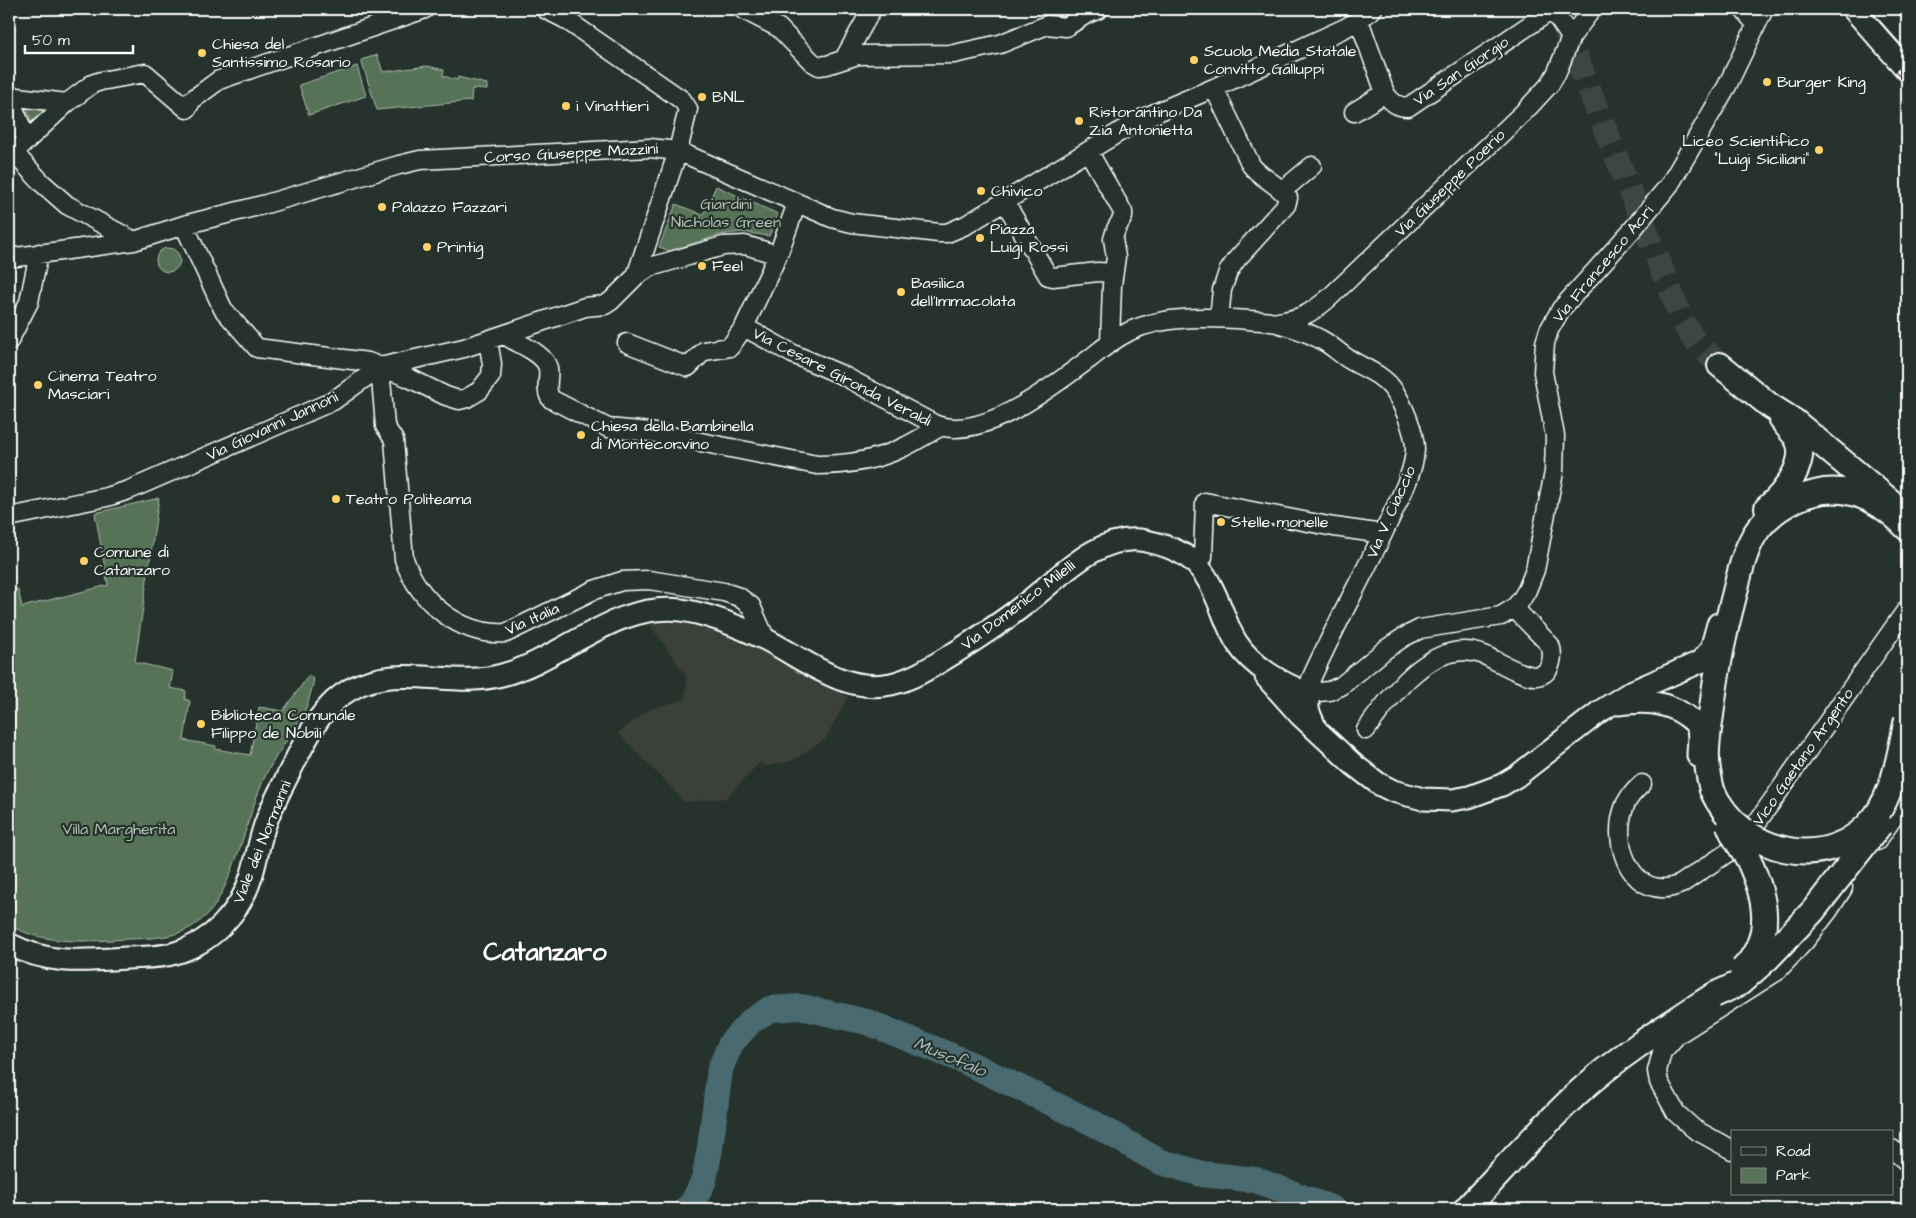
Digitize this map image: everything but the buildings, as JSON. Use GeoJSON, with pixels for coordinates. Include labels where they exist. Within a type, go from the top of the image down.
{"type":"FeatureCollection","features":[{"type":"Feature","properties":{"kind":"main road"},"geometry":{"type":"LineString","coordinates":[[1720,365],[1770,405],[1794,421],[1885,496],[1894,505],[1907,528]]}},
{"type":"Feature","properties":{"kind":"main road"},"geometry":{"type":"LineString","coordinates":[[1714,995],[1752,958],[1760,944],[1764,925],[1763,901],[1760,889],[1748,859],[1731,832],[1712,790],[1706,762],[1715,682],[1727,621],[1748,539],[1753,525],[1761,513],[1781,496],[1787,488],[1800,458],[1798,440],[1770,405]]}},
{"type":"Feature","properties":{"kind":"main road"},"geometry":{"type":"LineString","coordinates":[[1740,573],[1758,529],[1791,502],[1811,493],[1834,490],[1871,499],[1889,510],[1907,528]]}},
{"type":"Feature","properties":{"kind":"main road"},"geometry":{"type":"LineString","coordinates":[[1466,1209],[1546,1124],[1581,1090],[1637,1045],[1714,995],[1740,983],[1753,973],[1813,911],[1883,822],[1899,761],[1907,719]]}},
{"type":"Feature","properties":{"kind":"main road"},"geometry":{"type":"LineString","coordinates":[[1723,812],[1748,835],[1773,847],[1801,852],[1827,848],[1854,837],[1875,816],[1883,803],[1899,761]]}},
{"type":"Feature","properties":{"kind":"street"},"geometry":{"type":"LineString","coordinates":[[134,241],[67,205],[11,155],[67,103],[92,84],[145,73],[187,109],[192,100],[219,80],[425,9]]}},
{"type":"Feature","properties":{"kind":"street"},"geometry":{"type":"LineString","coordinates":[[545,9],[568,14],[682,100],[688,109],[678,151],[636,276]]}},
{"type":"Feature","properties":{"kind":"street"},"geometry":{"type":"LineString","coordinates":[[742,9],[779,28],[812,62],[824,66],[844,59],[869,54],[954,54],[1000,44],[1047,25],[1066,27],[1099,9]]}},
{"type":"Feature","properties":{"kind":"street"},"geometry":{"type":"LineString","coordinates":[[844,59],[872,9]]}},
{"type":"Feature","properties":{"kind":"street","name":"Corso Giuseppe Mazzini"},"geometry":{"type":"LineString","coordinates":[[9,258],[134,241],[184,225],[266,204],[420,160],[650,148],[678,151],[832,218],[852,223],[939,233],[957,230],[1140,119],[1214,88],[1359,20],[1373,9]]}},
{"type":"Feature","properties":{"kind":"street"},"geometry":{"type":"LineString","coordinates":[[1552,9],[1571,37]]}},
{"type":"Feature","properties":{"kind":"street","name":"Via San Giorgio"},"geometry":{"type":"LineString","coordinates":[[1359,20],[1386,93],[1391,101],[1403,107],[1412,105],[1552,9]]}},
{"type":"Feature","properties":{"kind":"street","name":"Via Giuseppe Poerio"},"geometry":{"type":"LineString","coordinates":[[1276,323],[1298,319],[1314,311],[1416,217],[1542,94],[1557,72],[1571,37],[1592,9]]}},
{"type":"Feature","properties":{"kind":"street"},"geometry":{"type":"LineString","coordinates":[[1743,9],[1760,16]]}},
{"type":"Feature","properties":{"kind":"street"},"geometry":{"type":"LineString","coordinates":[[1853,9],[1907,70]]}},
{"type":"Feature","properties":{"kind":"street"},"geometry":{"type":"LineString","coordinates":[[1882,9],[1907,37]]}},
{"type":"Feature","properties":{"kind":"street","name":"Via Francesco Acri"},"geometry":{"type":"LineString","coordinates":[[1514,608],[1527,590],[1535,570],[1554,472],[1555,436],[1543,372],[1545,343],[1549,330],[1561,309],[1632,230],[1670,184],[1727,86],[1760,16]]}},
{"type":"Feature","properties":{"kind":"street"},"geometry":{"type":"LineString","coordinates":[[1214,88],[1251,165],[1258,174],[1282,191],[1288,198],[1286,205],[1236,260],[1228,272],[1222,290],[1219,318]]}},
{"type":"Feature","properties":{"kind":"street"},"geometry":{"type":"LineString","coordinates":[[1354,112],[1386,93]]}},
{"type":"Feature","properties":{"kind":"street"},"geometry":{"type":"LineString","coordinates":[[27,141],[9,96],[67,103]]}},
{"type":"Feature","properties":{"kind":"street"},"geometry":{"type":"LineString","coordinates":[[1088,151],[1123,212],[1123,217],[1113,239],[1116,257],[1113,274],[1110,342]]}},
{"type":"Feature","properties":{"kind":"street"},"geometry":{"type":"LineString","coordinates":[[1282,191],[1312,166]]}},
{"type":"Feature","properties":{"kind":"street"},"geometry":{"type":"LineString","coordinates":[[1004,202],[1048,276],[1053,278],[1098,272],[1113,274]]}},
{"type":"Feature","properties":{"kind":"street"},"geometry":{"type":"LineString","coordinates":[[627,343],[686,367],[691,365],[704,351],[730,347],[744,327],[778,254],[797,203]]}},
{"type":"Feature","properties":{"kind":"street"},"geometry":{"type":"LineString","coordinates":[[184,225],[223,309],[257,348],[368,362],[380,367],[409,368],[585,308],[605,304],[616,297],[636,276],[663,263],[723,246],[745,245],[778,254]]}},
{"type":"Feature","properties":{"kind":"street"},"geometry":{"type":"LineString","coordinates":[[9,341],[29,302],[39,254]]}},
{"type":"Feature","properties":{"kind":"street","name":"Via V. Ciaccio"},"geometry":{"type":"LineString","coordinates":[[940,426],[964,428],[993,420],[1034,398],[1110,342],[1130,331],[1150,324],[1174,320],[1219,318],[1276,323],[1320,338],[1356,364],[1383,378],[1397,395],[1410,425],[1415,447],[1409,475],[1383,534],[1322,654],[1311,679],[1308,692]]}},
{"type":"Feature","properties":{"kind":"street","name":"Via Cesare Gironda Veraldi"},"geometry":{"type":"LineString","coordinates":[[744,327],[793,354],[842,375],[940,426]]}},
{"type":"Feature","properties":{"kind":"street"},"geometry":{"type":"LineString","coordinates":[[505,335],[535,353],[546,364],[548,375],[547,394],[550,399],[608,428],[650,432],[817,465],[830,465],[869,459],[901,448],[940,426]]}},
{"type":"Feature","properties":{"kind":"street"},"geometry":{"type":"LineString","coordinates":[[409,368],[450,398],[459,400],[467,398],[484,386],[491,376],[492,364],[488,340]]}},
{"type":"Feature","properties":{"kind":"street","name":"Via Giovanni Jannoni"},"geometry":{"type":"LineString","coordinates":[[9,517],[107,497],[129,490],[332,401],[380,367]]}},
{"type":"Feature","properties":{"kind":"street","name":"Via Italia"},"geometry":{"type":"LineString","coordinates":[[380,367],[385,426],[394,440],[404,560],[420,590],[435,606],[454,621],[476,630],[493,634],[506,633],[594,590],[622,581],[649,580],[724,592],[739,597],[751,606],[766,640]]}},
{"type":"Feature","properties":{"kind":"street"},"geometry":{"type":"LineString","coordinates":[[1196,563],[1203,556],[1205,502],[1334,527],[1383,534]]}},
{"type":"Feature","properties":{"kind":"street","name":"Via Domenico Milelli"},"geometry":{"type":"LineString","coordinates":[[766,640],[841,679],[863,685],[890,684],[930,668],[952,654],[1020,608],[1071,564],[1115,543],[1130,539],[1144,540],[1178,551],[1196,563],[1211,584],[1233,637],[1252,662]]}},
{"type":"Feature","properties":{"kind":"street"},"geometry":{"type":"LineString","coordinates":[[1252,662],[1300,716],[1369,777],[1386,787],[1423,800],[1452,800],[1469,797],[1487,791],[1517,776],[1599,712],[1631,692],[1691,668],[1706,657],[1714,643],[1721,613],[1740,573]]}},
{"type":"Feature","properties":{"kind":"street"},"geometry":{"type":"LineString","coordinates":[[1252,662],[1290,685],[1308,692],[1329,691],[1341,686],[1386,649],[1404,637],[1432,626],[1501,616],[1514,608],[1550,645],[1552,662],[1546,672],[1536,676],[1524,674],[1476,652],[1466,651],[1444,655],[1430,662],[1400,685],[1366,730]]}},
{"type":"Feature","properties":{"kind":"street","name":"Vico Gaetano Argento"},"geometry":{"type":"LineString","coordinates":[[1642,784],[1630,796],[1623,810],[1620,836],[1624,858],[1634,874],[1648,885],[1664,889],[1673,887],[1730,850],[1752,831],[1907,609]]}},
{"type":"Feature","properties":{"kind":"street","name":"Viale dei Normanni"},"geometry":{"type":"LineString","coordinates":[[9,944],[48,959],[76,961],[162,956],[191,947],[205,938],[227,921],[243,898],[266,821],[310,731],[322,713],[336,699],[352,688],[369,681],[385,677],[406,676],[468,679],[500,676],[533,663],[599,628],[631,616],[659,610],[682,610],[706,616],[766,640]]}},
{"type":"Feature","properties":{"kind":"street"},"geometry":{"type":"LineString","coordinates":[[1308,692],[1308,710],[1315,728]]}},
{"type":"Feature","properties":{"kind":"street"},"geometry":{"type":"LineString","coordinates":[[1610,705],[1658,703],[1690,718],[1697,727],[1700,767],[1712,790]]}},
{"type":"Feature","properties":{"kind":"street"},"geometry":{"type":"LineString","coordinates":[[1731,1149],[1694,1129],[1676,1113],[1659,1082],[1658,1062],[1668,1043],[1677,1035],[1776,972],[1805,941],[1835,879],[1850,858],[1892,819],[1907,798]]}},
{"type":"Feature","properties":{"kind":"street"},"geometry":{"type":"LineString","coordinates":[[1894,1150],[1907,1162]]}},
{"type":"Feature","properties":{"kind":"shaded area"},"geometry":{"type":"Polygon","coordinates":[[[659,622],[705,624],[736,638],[848,697],[825,739],[792,761],[767,766],[760,762],[726,798],[685,802],[618,733],[648,710],[685,699],[687,683],[685,674],[650,625],[659,622]]]}},
{"type":"Feature","properties":{"kind":"green space"},"geometry":{"type":"Polygon","coordinates":[[[377,55],[383,72],[427,66],[444,70],[443,76],[457,80],[458,77],[487,84],[487,90],[472,89],[471,101],[377,110],[361,60],[377,55]]]}},
{"type":"Feature","properties":{"kind":"green space"},"geometry":{"type":"Polygon","coordinates":[[[357,66],[366,96],[309,115],[299,85],[357,66]]]}},
{"type":"Feature","properties":{"kind":"green space"},"geometry":{"type":"Polygon","coordinates":[[[25,104],[52,105],[32,124],[25,104]]]}},
{"type":"Feature","properties":{"kind":"green space","name":"Giardini Nicholas Green"},"geometry":{"type":"Polygon","coordinates":[[[716,186],[778,214],[769,236],[742,232],[719,235],[670,251],[659,247],[676,204],[703,215],[716,186]]]}},
{"type":"Feature","properties":{"kind":"green space"},"geometry":{"type":"Polygon","coordinates":[[[168,248],[177,251],[180,260],[177,269],[168,272],[159,269],[156,260],[159,251],[168,248]]]}},
{"type":"Feature","properties":{"kind":"green space","name":"Villa Margherita"},"geometry":{"type":"Polygon","coordinates":[[[159,498],[135,662],[173,671],[170,688],[186,691],[185,699],[190,701],[184,740],[216,746],[215,749],[250,755],[259,707],[283,711],[309,675],[314,680],[309,701],[263,781],[236,860],[223,890],[212,909],[201,920],[184,931],[158,937],[72,941],[34,935],[9,925],[9,628],[11,627],[9,618],[9,590],[18,589],[22,607],[108,585],[95,513],[159,498]]]}},
{"type":"Feature","properties":{"kind":"waterway","name":"Musofalo"},"geometry":{"type":"LineString","coordinates":[[686,1209],[692,1204],[704,1180],[720,1069],[731,1043],[751,1021],[770,1009],[801,1007],[867,1022],[964,1061],[1093,1123],[1158,1161],[1202,1174],[1256,1180],[1333,1209]]}},
{"type":"Feature","properties":{"kind":"tunnel"},"geometry":{"type":"LineString","coordinates":[[1562,22],[1683,322],[1694,340],[1720,365]]}},
{"type":"Feature","properties":{"kind":"railway"},"geometry":{"type":"LineString","coordinates":[[1897,70],[1907,80]]}},
{"type":"Feature","properties":{"kind":"place","name":"Chiesa del Santissimo Rosario"},"geometry":{"type":"Point","coordinates":[202,53]}},
{"type":"Feature","properties":{"kind":"place","name":"Scuola Media Statale Convitto Galluppi"},"geometry":{"type":"Point","coordinates":[1194,60]}},
{"type":"Feature","properties":{"kind":"place","name":"Burger King"},"geometry":{"type":"Point","coordinates":[1767,82]}},
{"type":"Feature","properties":{"kind":"place","name":"BNL"},"geometry":{"type":"Point","coordinates":[702,97]}},
{"type":"Feature","properties":{"kind":"place","name":"i Vinattieri"},"geometry":{"type":"Point","coordinates":[566,106]}},
{"type":"Feature","properties":{"kind":"place","name":"Ristorantino Da Zia Antonietta"},"geometry":{"type":"Point","coordinates":[1079,121]}},
{"type":"Feature","properties":{"kind":"place","name":"Liceo Scientifico \"Luigi Siciliani\""},"geometry":{"type":"Point","coordinates":[1819,150]}},
{"type":"Feature","properties":{"kind":"place","name":"Chivico"},"geometry":{"type":"Point","coordinates":[981,191]}},
{"type":"Feature","properties":{"kind":"place","name":"Palazzo Fazzari"},"geometry":{"type":"Point","coordinates":[382,207]}},
{"type":"Feature","properties":{"kind":"place","name":"Piazza Luigi Rossi"},"geometry":{"type":"Point","coordinates":[980,238]}},
{"type":"Feature","properties":{"kind":"place","name":"Printig"},"geometry":{"type":"Point","coordinates":[427,247]}},
{"type":"Feature","properties":{"kind":"place","name":"Feel"},"geometry":{"type":"Point","coordinates":[702,266]}},
{"type":"Feature","properties":{"kind":"place","name":"Basilica dell'Immacolata"},"geometry":{"type":"Point","coordinates":[901,292]}},
{"type":"Feature","properties":{"kind":"place","name":"Cinema Teatro Masciari"},"geometry":{"type":"Point","coordinates":[38,385]}},
{"type":"Feature","properties":{"kind":"place","name":"Chiesa della Bambinella di Montecorvino"},"geometry":{"type":"Point","coordinates":[581,435]}},
{"type":"Feature","properties":{"kind":"place","name":"Teatro Politeama"},"geometry":{"type":"Point","coordinates":[336,499]}},
{"type":"Feature","properties":{"kind":"place","name":"Stelle monelle"},"geometry":{"type":"Point","coordinates":[1221,522]}},
{"type":"Feature","properties":{"kind":"place","name":"Comune di Catanzaro"},"geometry":{"type":"Point","coordinates":[84,561]}},
{"type":"Feature","properties":{"kind":"place","name":"Biblioteca Comunale Filippo de Nobili"},"geometry":{"type":"Point","coordinates":[201,724]}},
{"type":"Feature","properties":{"kind":"district","name":"Catanzaro"},"geometry":{"type":"Point","coordinates":[545,952]}}]}
